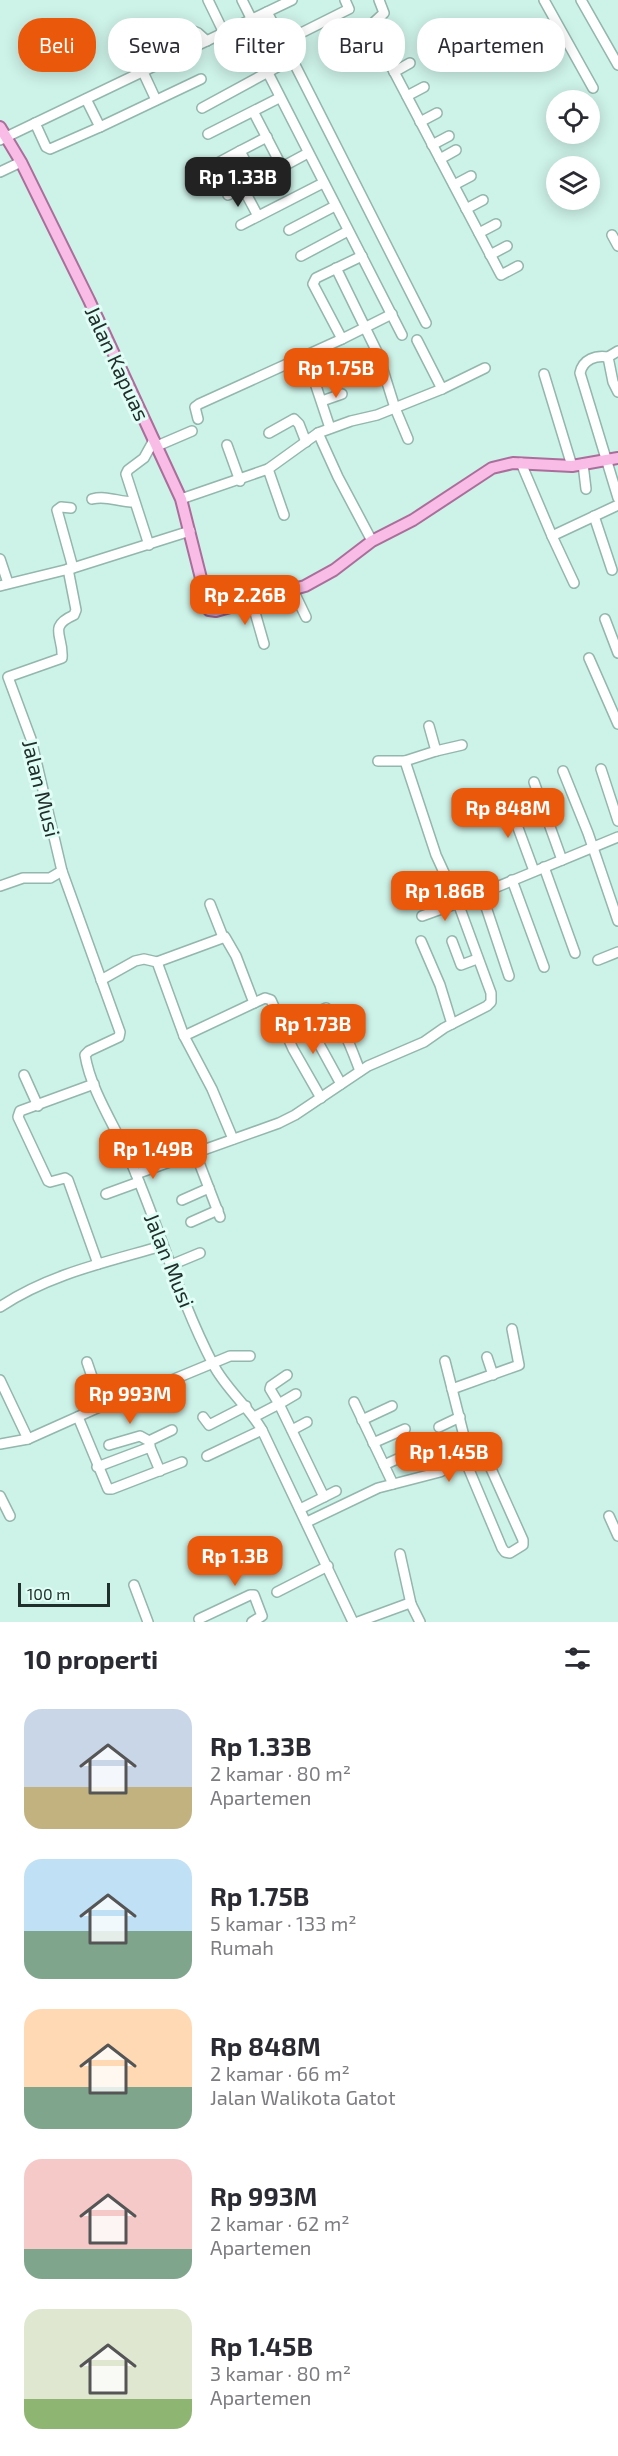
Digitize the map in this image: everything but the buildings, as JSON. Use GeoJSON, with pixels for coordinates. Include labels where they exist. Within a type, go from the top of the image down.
{"type":"FeatureCollection","features":[{"type":"Feature","properties":{"kind":"main road","name":"Jalan Kapuas"},"geometry":{"type":"LineString","coordinates":[[2,134],[21,162],[181,499],[184,533],[209,610],[216,611],[252,602]]}},
{"type":"Feature","properties":{"kind":"main road"},"geometry":{"type":"LineString","coordinates":[[252,602],[305,586],[334,570],[372,541],[413,520],[480,474],[503,464],[572,466],[618,458]]}},
{"type":"Feature","properties":{"kind":"street"},"geometry":{"type":"LineString","coordinates":[[208,0],[217,18]]}},
{"type":"Feature","properties":{"kind":"street"},"geometry":{"type":"LineString","coordinates":[[242,0],[246,18]]}},
{"type":"Feature","properties":{"kind":"street"},"geometry":{"type":"LineString","coordinates":[[253,18],[272,6],[292,0]]}},
{"type":"Feature","properties":{"kind":"street"},"geometry":{"type":"LineString","coordinates":[[306,31],[350,9],[345,0]]}},
{"type":"Feature","properties":{"kind":"street"},"geometry":{"type":"LineString","coordinates":[[379,0],[384,13],[379,18]]}},
{"type":"Feature","properties":{"kind":"street"},"geometry":{"type":"LineString","coordinates":[[544,0],[593,88]]}},
{"type":"Feature","properties":{"kind":"street"},"geometry":{"type":"LineString","coordinates":[[581,0],[618,65]]}},
{"type":"Feature","properties":{"kind":"street"},"geometry":{"type":"LineString","coordinates":[[202,37],[207,41]]}},
{"type":"Feature","properties":{"kind":"street"},"geometry":{"type":"LineString","coordinates":[[202,43],[214,38]]}},
{"type":"Feature","properties":{"kind":"street"},"geometry":{"type":"LineString","coordinates":[[405,66],[410,63]]}},
{"type":"Feature","properties":{"kind":"street"},"geometry":{"type":"LineString","coordinates":[[2,134],[35,123],[143,72],[156,100]]}},
{"type":"Feature","properties":{"kind":"street"},"geometry":{"type":"LineString","coordinates":[[202,108],[270,72]]}},
{"type":"Feature","properties":{"kind":"street"},"geometry":{"type":"LineString","coordinates":[[299,72],[426,323]]}},
{"type":"Feature","properties":{"kind":"street"},"geometry":{"type":"LineString","coordinates":[[394,72],[501,275],[518,266]]}},
{"type":"Feature","properties":{"kind":"street"},"geometry":{"type":"LineString","coordinates":[[267,74],[402,335]]}},
{"type":"Feature","properties":{"kind":"street"},"geometry":{"type":"LineString","coordinates":[[35,123],[46,147],[50,149],[201,79]]}},
{"type":"Feature","properties":{"kind":"street"},"geometry":{"type":"LineString","coordinates":[[407,96],[424,87]]}},
{"type":"Feature","properties":{"kind":"street"},"geometry":{"type":"LineString","coordinates":[[208,134],[254,113],[279,98]]}},
{"type":"Feature","properties":{"kind":"street"},"geometry":{"type":"LineString","coordinates":[[86,99],[100,127]]}},
{"type":"Feature","properties":{"kind":"street"},"geometry":{"type":"LineString","coordinates":[[254,113],[282,167]]}},
{"type":"Feature","properties":{"kind":"street"},"geometry":{"type":"LineString","coordinates":[[420,122],[437,113]]}},
{"type":"Feature","properties":{"kind":"street"},"geometry":{"type":"LineString","coordinates":[[432,145],[449,136]]}},
{"type":"Feature","properties":{"kind":"street"},"geometry":{"type":"LineString","coordinates":[[214,165],[267,137]]}},
{"type":"Feature","properties":{"kind":"street"},"geometry":{"type":"LineString","coordinates":[[440,159],[456,150]]}},
{"type":"Feature","properties":{"kind":"street"},"geometry":{"type":"LineString","coordinates":[[240,152],[256,181]]}},
{"type":"Feature","properties":{"kind":"street"},"geometry":{"type":"LineString","coordinates":[[228,195],[308,153]]}},
{"type":"Feature","properties":{"kind":"street"},"geometry":{"type":"LineString","coordinates":[[0,172],[21,162]]}},
{"type":"Feature","properties":{"kind":"street"},"geometry":{"type":"LineString","coordinates":[[454,185],[471,176]]}},
{"type":"Feature","properties":{"kind":"street"},"geometry":{"type":"LineString","coordinates":[[241,225],[323,183]]}},
{"type":"Feature","properties":{"kind":"street"},"geometry":{"type":"LineString","coordinates":[[243,188],[258,216]]}},
{"type":"Feature","properties":{"kind":"street"},"geometry":{"type":"LineString","coordinates":[[466,209],[483,200]]}},
{"type":"Feature","properties":{"kind":"street"},"geometry":{"type":"LineString","coordinates":[[289,230],[335,207]]}},
{"type":"Feature","properties":{"kind":"street"},"geometry":{"type":"LineString","coordinates":[[479,233],[496,224]]}},
{"type":"Feature","properties":{"kind":"street"},"geometry":{"type":"LineString","coordinates":[[301,256],[348,231]]}},
{"type":"Feature","properties":{"kind":"street"},"geometry":{"type":"LineString","coordinates":[[612,235],[618,246]]}},
{"type":"Feature","properties":{"kind":"street"},"geometry":{"type":"LineString","coordinates":[[490,255],[507,246]]}},
{"type":"Feature","properties":{"kind":"street"},"geometry":{"type":"LineString","coordinates":[[342,339],[313,284],[316,278],[363,256]]}},
{"type":"Feature","properties":{"kind":"street"},"geometry":{"type":"LineString","coordinates":[[336,268],[378,354],[395,408],[408,439]]}},
{"type":"Feature","properties":{"kind":"street"},"geometry":{"type":"LineString","coordinates":[[198,419],[195,406],[392,314]]}},
{"type":"Feature","properties":{"kind":"street"},"geometry":{"type":"LineString","coordinates":[[417,340],[442,389]]}},
{"type":"Feature","properties":{"kind":"street"},"geometry":{"type":"LineString","coordinates":[[618,351],[608,357],[599,356],[589,359],[581,368],[580,373],[618,498]]}},
{"type":"Feature","properties":{"kind":"street"},"geometry":{"type":"LineString","coordinates":[[608,357],[613,382],[618,392]]}},
{"type":"Feature","properties":{"kind":"street"},"geometry":{"type":"LineString","coordinates":[[181,499],[240,481],[268,469],[330,428],[395,408],[485,368]]}},
{"type":"Feature","properties":{"kind":"street"},"geometry":{"type":"LineString","coordinates":[[544,374],[572,466]]}},
{"type":"Feature","properties":{"kind":"street"},"geometry":{"type":"LineString","coordinates":[[314,380],[330,428]]}},
{"type":"Feature","properties":{"kind":"street"},"geometry":{"type":"LineString","coordinates":[[322,401],[342,394]]}},
{"type":"Feature","properties":{"kind":"street"},"geometry":{"type":"LineString","coordinates":[[268,433],[294,419],[299,424],[306,442]]}},
{"type":"Feature","properties":{"kind":"street"},"geometry":{"type":"LineString","coordinates":[[150,545],[126,474],[144,458],[154,445],[192,431]]}},
{"type":"Feature","properties":{"kind":"street"},"geometry":{"type":"LineString","coordinates":[[318,434],[372,541]]}},
{"type":"Feature","properties":{"kind":"street"},"geometry":{"type":"LineString","coordinates":[[227,445],[240,481]]}},
{"type":"Feature","properties":{"kind":"street"},"geometry":{"type":"LineString","coordinates":[[521,463],[574,583]]}},
{"type":"Feature","properties":{"kind":"street"},"geometry":{"type":"LineString","coordinates":[[583,464],[586,489]]}},
{"type":"Feature","properties":{"kind":"street"},"geometry":{"type":"LineString","coordinates":[[268,469],[284,515]]}},
{"type":"Feature","properties":{"kind":"street"},"geometry":{"type":"LineString","coordinates":[[92,499],[105,496],[119,501],[134,502]]}},
{"type":"Feature","properties":{"kind":"street"},"geometry":{"type":"LineString","coordinates":[[552,536],[618,505]]}},
{"type":"Feature","properties":{"kind":"street"},"geometry":{"type":"LineString","coordinates":[[4,678],[62,658],[58,628],[61,622],[75,615],[76,610],[57,510],[61,507],[71,508]]}},
{"type":"Feature","properties":{"kind":"street"},"geometry":{"type":"LineString","coordinates":[[594,516],[612,570]]}},
{"type":"Feature","properties":{"kind":"street"},"geometry":{"type":"LineString","coordinates":[[0,559],[4,585],[70,569],[184,533]]}},
{"type":"Feature","properties":{"kind":"street"},"geometry":{"type":"LineString","coordinates":[[293,590],[306,617]]}},
{"type":"Feature","properties":{"kind":"street"},"geometry":{"type":"LineString","coordinates":[[252,602],[264,644]]}},
{"type":"Feature","properties":{"kind":"street"},"geometry":{"type":"LineString","coordinates":[[605,619],[618,653]]}},
{"type":"Feature","properties":{"kind":"street"},"geometry":{"type":"LineString","coordinates":[[589,658],[618,724]]}},
{"type":"Feature","properties":{"kind":"street","name":"Jalan Musi"},"geometry":{"type":"LineString","coordinates":[[4,678],[31,739],[62,871],[120,1032],[119,1037],[86,1054],[94,1084],[138,1178],[162,1246],[212,1364],[262,1430],[353,1622]]}},
{"type":"Feature","properties":{"kind":"street"},"geometry":{"type":"LineString","coordinates":[[429,726],[436,751]]}},
{"type":"Feature","properties":{"kind":"street"},"geometry":{"type":"LineString","coordinates":[[378,761],[405,761],[462,745]]}},
{"type":"Feature","properties":{"kind":"street"},"geometry":{"type":"LineString","coordinates":[[106,1194],[195,1152],[279,1123],[379,1060],[424,1042],[491,1002],[491,993],[458,903],[436,855],[405,761]]}},
{"type":"Feature","properties":{"kind":"street"},"geometry":{"type":"LineString","coordinates":[[601,769],[618,820]]}},
{"type":"Feature","properties":{"kind":"street"},"geometry":{"type":"LineString","coordinates":[[563,771],[618,921]]}},
{"type":"Feature","properties":{"kind":"street"},"geometry":{"type":"LineString","coordinates":[[534,782],[562,860]]}},
{"type":"Feature","properties":{"kind":"street"},"geometry":{"type":"LineString","coordinates":[[507,798],[534,871]]}},
{"type":"Feature","properties":{"kind":"street"},"geometry":{"type":"LineString","coordinates":[[422,916],[618,837]]}},
{"type":"Feature","properties":{"kind":"street"},"geometry":{"type":"LineString","coordinates":[[544,867],[575,953]]}},
{"type":"Feature","properties":{"kind":"street"},"geometry":{"type":"LineString","coordinates":[[0,886],[23,878],[50,878],[62,871]]}},
{"type":"Feature","properties":{"kind":"street"},"geometry":{"type":"LineString","coordinates":[[512,880],[544,967]]}},
{"type":"Feature","properties":{"kind":"street"},"geometry":{"type":"LineString","coordinates":[[481,892],[509,976]]}},
{"type":"Feature","properties":{"kind":"street"},"geometry":{"type":"LineString","coordinates":[[210,904],[223,937],[236,956],[254,1003]]}},
{"type":"Feature","properties":{"kind":"street"},"geometry":{"type":"LineString","coordinates":[[101,980],[135,961],[144,959],[157,962],[223,937]]}},
{"type":"Feature","properties":{"kind":"street"},"geometry":{"type":"LineString","coordinates":[[421,941],[440,985],[452,1024]]}},
{"type":"Feature","properties":{"kind":"street"},"geometry":{"type":"LineString","coordinates":[[452,941],[461,965],[477,959]]}},
{"type":"Feature","properties":{"kind":"street"},"geometry":{"type":"LineString","coordinates":[[598,960],[618,952]]}},
{"type":"Feature","properties":{"kind":"street"},"geometry":{"type":"LineString","coordinates":[[157,962],[184,1036],[213,1089],[233,1139]]}},
{"type":"Feature","properties":{"kind":"street"},"geometry":{"type":"LineString","coordinates":[[184,1036],[265,998],[271,1000],[293,1049],[321,1098]]}},
{"type":"Feature","properties":{"kind":"street"},"geometry":{"type":"LineString","coordinates":[[341,1084],[307,1022],[309,1016],[326,1008],[330,1010],[340,1024],[360,1071]]}},
{"type":"Feature","properties":{"kind":"street"},"geometry":{"type":"LineString","coordinates":[[24,1075],[38,1106]]}},
{"type":"Feature","properties":{"kind":"street"},"geometry":{"type":"LineString","coordinates":[[94,1084],[20,1111],[18,1117],[48,1181],[65,1178],[68,1180],[98,1264]]}},
{"type":"Feature","properties":{"kind":"street"},"geometry":{"type":"LineString","coordinates":[[190,1222],[219,1214],[195,1152]]}},
{"type":"Feature","properties":{"kind":"street"},"geometry":{"type":"LineString","coordinates":[[182,1200],[209,1188]]}},
{"type":"Feature","properties":{"kind":"street"},"geometry":{"type":"LineString","coordinates":[[0,1307],[31,1289],[66,1273],[162,1246]]}},
{"type":"Feature","properties":{"kind":"street"},"geometry":{"type":"LineString","coordinates":[[171,1266],[200,1253]]}},
{"type":"Feature","properties":{"kind":"street"},"geometry":{"type":"LineString","coordinates":[[453,1389],[517,1367],[520,1363],[512,1329]]}},
{"type":"Feature","properties":{"kind":"street"},"geometry":{"type":"LineString","coordinates":[[0,1444],[28,1439],[102,1406],[230,1356],[250,1356]]}},
{"type":"Feature","properties":{"kind":"street"},"geometry":{"type":"LineString","coordinates":[[487,1357],[493,1375]]}},
{"type":"Feature","properties":{"kind":"street"},"geometry":{"type":"LineString","coordinates":[[445,1361],[468,1452],[465,1460],[502,1548],[505,1552],[510,1553],[523,1545],[523,1540],[488,1462]]}},
{"type":"Feature","properties":{"kind":"street"},"geometry":{"type":"LineString","coordinates":[[87,1362],[102,1406]]}},
{"type":"Feature","properties":{"kind":"street"},"geometry":{"type":"LineString","coordinates":[[287,1375],[270,1387],[324,1497]]}},
{"type":"Feature","properties":{"kind":"street"},"geometry":{"type":"LineString","coordinates":[[0,1380],[28,1439]]}},
{"type":"Feature","properties":{"kind":"street"},"geometry":{"type":"LineString","coordinates":[[254,1417],[296,1394]]}},
{"type":"Feature","properties":{"kind":"street"},"geometry":{"type":"LineString","coordinates":[[354,1402],[393,1484]]}},
{"type":"Feature","properties":{"kind":"street"},"geometry":{"type":"LineString","coordinates":[[203,1417],[209,1425],[246,1406]]}},
{"type":"Feature","properties":{"kind":"street"},"geometry":{"type":"LineString","coordinates":[[362,1420],[392,1406]]}},
{"type":"Feature","properties":{"kind":"street"},"geometry":{"type":"LineString","coordinates":[[78,1417],[105,1485],[112,1489],[182,1462]]}},
{"type":"Feature","properties":{"kind":"street"},"geometry":{"type":"LineString","coordinates":[[439,1427],[460,1417]]}},
{"type":"Feature","properties":{"kind":"street"},"geometry":{"type":"LineString","coordinates":[[292,1430],[307,1422]]}},
{"type":"Feature","properties":{"kind":"street"},"geometry":{"type":"LineString","coordinates":[[373,1443],[405,1429]]}},
{"type":"Feature","properties":{"kind":"street"},"geometry":{"type":"LineString","coordinates":[[97,1467],[150,1444],[172,1430]]}},
{"type":"Feature","properties":{"kind":"street"},"geometry":{"type":"LineString","coordinates":[[207,1456],[262,1430]]}},
{"type":"Feature","properties":{"kind":"street"},"geometry":{"type":"LineString","coordinates":[[109,1444],[140,1436],[150,1444],[160,1471]]}},
{"type":"Feature","properties":{"kind":"street"},"geometry":{"type":"LineString","coordinates":[[384,1465],[415,1451]]}},
{"type":"Feature","properties":{"kind":"street"},"geometry":{"type":"LineString","coordinates":[[307,1522],[378,1488],[440,1472],[465,1460]]}},
{"type":"Feature","properties":{"kind":"street"},"geometry":{"type":"LineString","coordinates":[[300,1509],[336,1491]]}},
{"type":"Feature","properties":{"kind":"street"},"geometry":{"type":"LineString","coordinates":[[0,1496],[10,1516]]}},
{"type":"Feature","properties":{"kind":"street"},"geometry":{"type":"LineString","coordinates":[[609,1516],[618,1536]]}},
{"type":"Feature","properties":{"kind":"street"},"geometry":{"type":"LineString","coordinates":[[400,1554],[411,1604],[420,1622]]}},
{"type":"Feature","properties":{"kind":"street"},"geometry":{"type":"LineString","coordinates":[[278,1592],[328,1566]]}},
{"type":"Feature","properties":{"kind":"street"},"geometry":{"type":"LineString","coordinates":[[134,1585],[148,1622]]}},
{"type":"Feature","properties":{"kind":"street"},"geometry":{"type":"LineString","coordinates":[[199,1619],[250,1595],[255,1595],[262,1616],[252,1622]]}},
{"type":"Feature","properties":{"kind":"street"},"geometry":{"type":"LineString","coordinates":[[358,1622],[402,1605],[411,1604]]}}]}
